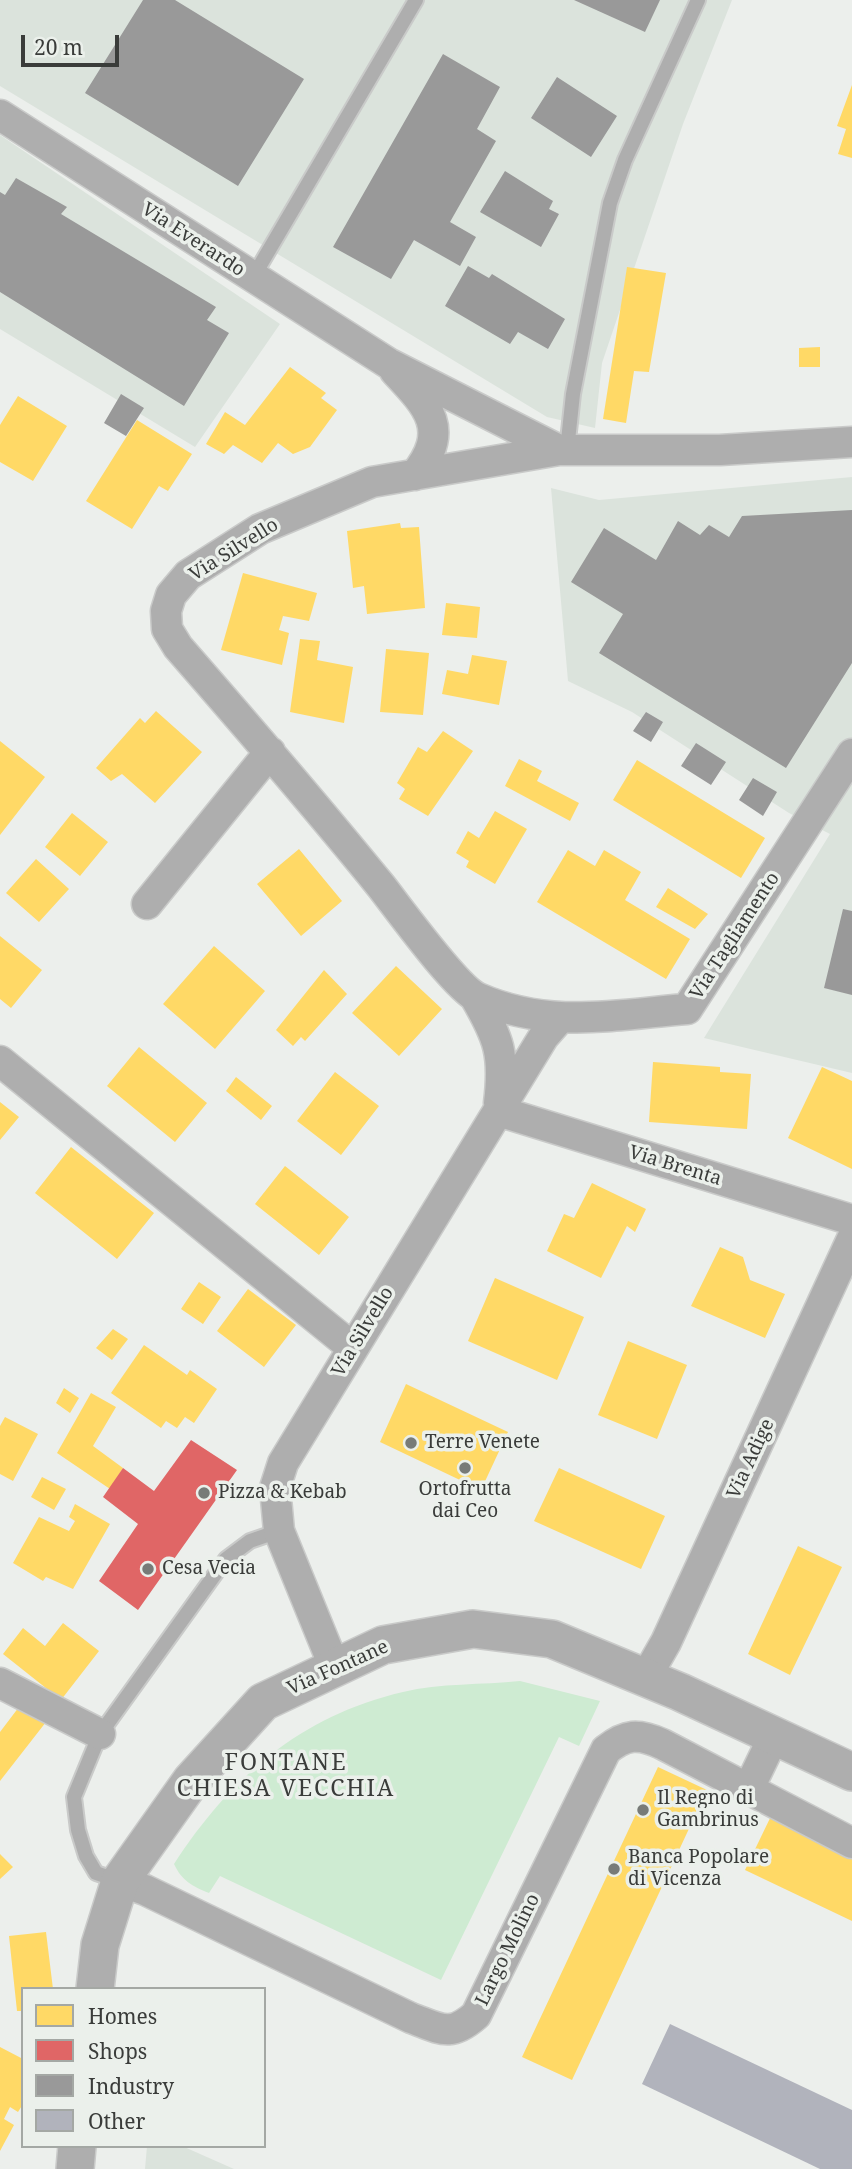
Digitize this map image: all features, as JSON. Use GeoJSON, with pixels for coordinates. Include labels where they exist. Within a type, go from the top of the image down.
{"type":"FeatureCollection","features":[{"type":"Feature","properties":{"kind":"street","name":"Via Everardo"},"geometry":{"type":"LineString","coordinates":[[0,115],[388,363],[563,450]]}},
{"type":"Feature","properties":{"kind":"street","name":"Via Everardo"},"geometry":{"type":"LineString","coordinates":[[388,363],[419,396],[433,424],[435,441],[429,457],[415,475]]}},
{"type":"Feature","properties":{"kind":"street","name":"Via Silvello"},"geometry":{"type":"LineString","coordinates":[[518,1012],[475,997],[448,969],[270,752],[178,647],[167,629],[166,611],[172,595],[188,575],[260,529],[372,482],[563,450],[720,450],[852,442]]}},
{"type":"Feature","properties":{"kind":"street"},"geometry":{"type":"LineString","coordinates":[[148,904],[270,752]]}},
{"type":"Feature","properties":{"kind":"street","name":"Via Tagliamento"},"geometry":{"type":"LineString","coordinates":[[518,1012],[559,1019],[687,1009],[852,754]]}},
{"type":"Feature","properties":{"kind":"street"},"geometry":{"type":"LineString","coordinates":[[475,997],[499,1047],[504,1069],[498,1111]]}},
{"type":"Feature","properties":{"kind":"street","name":"Via Silvello"},"geometry":{"type":"LineString","coordinates":[[334,1666],[279,1531],[275,1488],[283,1463],[544,1035],[559,1019]]}},
{"type":"Feature","properties":{"kind":"street"},"geometry":{"type":"LineString","coordinates":[[0,1061],[353,1348]]}},
{"type":"Feature","properties":{"kind":"street","name":"Via Brenta"},"geometry":{"type":"LineString","coordinates":[[498,1111],[852,1220]]}},
{"type":"Feature","properties":{"kind":"street","name":"Via Adige"},"geometry":{"type":"LineString","coordinates":[[646,1677],[666,1642],[852,1239]]}},
{"type":"Feature","properties":{"kind":"street","name":"Via Fontane"},"geometry":{"type":"LineString","coordinates":[[95,1987],[100,1945],[120,1881],[191,1782],[263,1702],[383,1645],[473,1629],[552,1639],[646,1677],[852,1772]]}},
{"type":"Feature","properties":{"kind":"street"},"geometry":{"type":"LineString","coordinates":[[0,1683],[100,1734]]}},
{"type":"Feature","properties":{"kind":"street","name":"Largo Molino"},"geometry":{"type":"LineString","coordinates":[[120,1881],[145,1890],[411,2018],[447,2032],[462,2028],[476,2015],[606,1750],[623,1737],[642,1735],[852,1843]]}},
{"type":"Feature","properties":{"kind":"street"},"geometry":{"type":"LineString","coordinates":[[748,1790],[774,1736]]}},
{"type":"Feature","properties":{"kind":"street"},"geometry":{"type":"LineString","coordinates":[[75,2169],[77,2148]]}},
{"type":"Feature","properties":{"kind":"lane"},"geometry":{"type":"LineString","coordinates":[[253,279],[416,0]]}},
{"type":"Feature","properties":{"kind":"lane"},"geometry":{"type":"LineString","coordinates":[[563,450],[610,203],[625,160],[698,0]]}},
{"type":"Feature","properties":{"kind":"lane"},"geometry":{"type":"LineString","coordinates":[[120,1881],[96,1873],[86,1856],[78,1830],[74,1797],[100,1734],[226,1559],[250,1541],[279,1531]]}},
{"type":"Feature","properties":{"kind":"shaded area"},"geometry":{"type":"Polygon","coordinates":[[[0,0],[732,0],[683,124],[602,363],[595,428],[547,417],[0,86],[0,0]]]}},
{"type":"Feature","properties":{"kind":"shaded area"},"geometry":{"type":"Polygon","coordinates":[[[0,135],[280,324],[195,447],[0,329],[0,135]]]}},
{"type":"Feature","properties":{"kind":"shaded area"},"geometry":{"type":"Polygon","coordinates":[[[852,477],[852,1073],[704,1038],[830,834],[789,813],[632,712],[568,681],[551,488],[599,500],[852,477]]]}},
{"type":"Feature","properties":{"kind":"shaded area"},"geometry":{"type":"Polygon","coordinates":[[[147,2148],[187,2148],[234,2169],[145,2169],[147,2148]]]}},
{"type":"Feature","properties":{"kind":"green space"},"geometry":{"type":"Polygon","coordinates":[[[520,1681],[600,1701],[579,1746],[559,1737],[441,1980],[220,1876],[209,1893],[188,1882],[177,1870],[174,1864],[219,1804],[271,1754],[300,1734],[366,1703],[403,1692],[520,1681]]]}},
{"type":"Feature","properties":{"kind":"building: Homes"},"geometry":{"type":"Polygon","coordinates":[[[852,85],[852,158],[838,154],[846,129],[837,126],[852,85]]]}},
{"type":"Feature","properties":{"kind":"building: Homes"},"geometry":{"type":"Polygon","coordinates":[[[627,267],[666,273],[649,372],[634,371],[626,423],[603,419],[627,267]]]}},
{"type":"Feature","properties":{"kind":"building: Homes"},"geometry":{"type":"Polygon","coordinates":[[[820,347],[820,367],[799,367],[799,348],[820,347]]]}},
{"type":"Feature","properties":{"kind":"building: Homes"},"geometry":{"type":"Polygon","coordinates":[[[290,367],[326,393],[321,398],[337,410],[310,447],[293,454],[278,443],[262,463],[233,445],[224,454],[206,444],[225,412],[245,425],[290,367]]]}},
{"type":"Feature","properties":{"kind":"building: Homes"},"geometry":{"type":"Polygon","coordinates":[[[18,396],[67,426],[33,481],[0,462],[0,425],[18,396]]]}},
{"type":"Feature","properties":{"kind":"building: Homes"},"geometry":{"type":"Polygon","coordinates":[[[137,420],[192,454],[168,491],[159,486],[132,529],[86,501],[137,420]]]}},
{"type":"Feature","properties":{"kind":"building: Homes"},"geometry":{"type":"Polygon","coordinates":[[[400,523],[401,528],[419,527],[425,608],[367,614],[364,586],[353,588],[347,531],[400,523]]]}},
{"type":"Feature","properties":{"kind":"building: Homes"},"geometry":{"type":"Polygon","coordinates":[[[243,573],[317,593],[309,621],[283,616],[279,630],[289,633],[282,665],[221,650],[243,573]]]}},
{"type":"Feature","properties":{"kind":"building: Homes"},"geometry":{"type":"Polygon","coordinates":[[[446,603],[480,607],[477,638],[442,635],[446,603]]]}},
{"type":"Feature","properties":{"kind":"building: Homes"},"geometry":{"type":"Polygon","coordinates":[[[300,639],[320,641],[317,660],[353,667],[344,723],[290,712],[300,639]]]}},
{"type":"Feature","properties":{"kind":"building: Homes"},"geometry":{"type":"Polygon","coordinates":[[[386,649],[429,653],[423,715],[380,712],[386,649]]]}},
{"type":"Feature","properties":{"kind":"building: Homes"},"geometry":{"type":"Polygon","coordinates":[[[472,655],[507,661],[499,705],[442,694],[447,670],[468,674],[472,655]]]}},
{"type":"Feature","properties":{"kind":"building: Homes"},"geometry":{"type":"Polygon","coordinates":[[[156,711],[202,752],[155,803],[122,774],[111,781],[96,768],[140,718],[145,723],[156,711]]]}},
{"type":"Feature","properties":{"kind":"building: Homes"},"geometry":{"type":"Polygon","coordinates":[[[443,731],[473,751],[428,816],[399,799],[405,789],[397,783],[418,747],[427,752],[443,731]]]}},
{"type":"Feature","properties":{"kind":"building: Homes"},"geometry":{"type":"Polygon","coordinates":[[[0,741],[45,777],[0,835],[0,741]]]}},
{"type":"Feature","properties":{"kind":"building: Homes"},"geometry":{"type":"Polygon","coordinates":[[[519,759],[542,771],[537,781],[579,803],[570,821],[505,786],[519,759]]]}},
{"type":"Feature","properties":{"kind":"building: Homes"},"geometry":{"type":"Polygon","coordinates":[[[637,760],[765,838],[741,878],[613,800],[637,760]]]}},
{"type":"Feature","properties":{"kind":"building: Homes"},"geometry":{"type":"Polygon","coordinates":[[[495,811],[527,829],[495,884],[466,867],[469,861],[456,853],[468,831],[479,838],[495,811]]]}},
{"type":"Feature","properties":{"kind":"building: Homes"},"geometry":{"type":"Polygon","coordinates":[[[72,813],[108,842],[80,876],[45,847],[72,813]]]}},
{"type":"Feature","properties":{"kind":"building: Homes"},"geometry":{"type":"Polygon","coordinates":[[[299,849],[342,901],[301,936],[257,884],[299,849]]]}},
{"type":"Feature","properties":{"kind":"building: Homes"},"geometry":{"type":"Polygon","coordinates":[[[568,850],[595,866],[604,850],[641,872],[625,900],[690,939],[666,979],[537,902],[568,850]]]}},
{"type":"Feature","properties":{"kind":"building: Homes"},"geometry":{"type":"Polygon","coordinates":[[[36,859],[69,889],[39,922],[6,893],[36,859]]]}},
{"type":"Feature","properties":{"kind":"building: Homes"},"geometry":{"type":"Polygon","coordinates":[[[668,888],[708,914],[695,929],[656,907],[668,888]]]}},
{"type":"Feature","properties":{"kind":"building: Homes"},"geometry":{"type":"Polygon","coordinates":[[[0,936],[42,970],[11,1008],[0,999],[0,936]]]}},
{"type":"Feature","properties":{"kind":"building: Homes"},"geometry":{"type":"Polygon","coordinates":[[[214,946],[265,991],[215,1049],[163,1004],[214,946]]]}},
{"type":"Feature","properties":{"kind":"building: Homes"},"geometry":{"type":"Polygon","coordinates":[[[396,966],[442,1009],[399,1056],[352,1013],[396,966]]]}},
{"type":"Feature","properties":{"kind":"building: Homes"},"geometry":{"type":"Polygon","coordinates":[[[324,970],[347,994],[305,1041],[301,1037],[293,1046],[276,1030],[324,970]]]}},
{"type":"Feature","properties":{"kind":"building: Homes"},"geometry":{"type":"Polygon","coordinates":[[[139,1047],[207,1103],[175,1142],[107,1086],[139,1047]]]}},
{"type":"Feature","properties":{"kind":"building: Homes"},"geometry":{"type":"Polygon","coordinates":[[[653,1062],[720,1067],[720,1072],[751,1074],[747,1129],[649,1122],[653,1062]]]}},
{"type":"Feature","properties":{"kind":"building: Homes"},"geometry":{"type":"Polygon","coordinates":[[[822,1067],[852,1081],[852,1169],[788,1138],[822,1067]]]}},
{"type":"Feature","properties":{"kind":"building: Homes"},"geometry":{"type":"Polygon","coordinates":[[[335,1072],[379,1106],[341,1155],[297,1121],[335,1072]]]}},
{"type":"Feature","properties":{"kind":"building: Homes"},"geometry":{"type":"Polygon","coordinates":[[[236,1077],[272,1106],[261,1120],[226,1091],[236,1077]]]}},
{"type":"Feature","properties":{"kind":"building: Homes"},"geometry":{"type":"Polygon","coordinates":[[[0,1102],[19,1117],[0,1140],[0,1102]]]}},
{"type":"Feature","properties":{"kind":"building: Homes"},"geometry":{"type":"Polygon","coordinates":[[[71,1147],[154,1213],[117,1259],[35,1193],[71,1147]]]}},
{"type":"Feature","properties":{"kind":"building: Homes"},"geometry":{"type":"Polygon","coordinates":[[[285,1166],[349,1217],[319,1255],[255,1204],[285,1166]]]}},
{"type":"Feature","properties":{"kind":"building: Homes"},"geometry":{"type":"Polygon","coordinates":[[[592,1183],[646,1209],[635,1232],[627,1226],[601,1278],[547,1251],[564,1214],[574,1218],[592,1183]]]}},
{"type":"Feature","properties":{"kind":"building: Homes"},"geometry":{"type":"Polygon","coordinates":[[[720,1247],[743,1257],[750,1280],[785,1294],[765,1338],[691,1306],[720,1247]]]}},
{"type":"Feature","properties":{"kind":"building: Homes"},"geometry":{"type":"Polygon","coordinates":[[[495,1278],[584,1317],[557,1380],[468,1341],[495,1278]]]}},
{"type":"Feature","properties":{"kind":"building: Homes"},"geometry":{"type":"Polygon","coordinates":[[[199,1282],[221,1297],[203,1324],[181,1309],[199,1282]]]}},
{"type":"Feature","properties":{"kind":"building: Homes"},"geometry":{"type":"Polygon","coordinates":[[[248,1289],[296,1325],[264,1367],[217,1331],[248,1289]]]}},
{"type":"Feature","properties":{"kind":"building: Homes"},"geometry":{"type":"Polygon","coordinates":[[[113,1329],[128,1339],[112,1360],[96,1348],[113,1329]]]}},
{"type":"Feature","properties":{"kind":"building: Homes"},"geometry":{"type":"Polygon","coordinates":[[[628,1341],[687,1365],[657,1439],[598,1415],[628,1341]]]}},
{"type":"Feature","properties":{"kind":"building: Homes"},"geometry":{"type":"Polygon","coordinates":[[[144,1345],[187,1375],[190,1370],[217,1389],[194,1423],[185,1417],[177,1428],[166,1421],[161,1428],[111,1393],[144,1345]]]}},
{"type":"Feature","properties":{"kind":"building: Homes"},"geometry":{"type":"Polygon","coordinates":[[[406,1384],[508,1432],[481,1490],[380,1442],[406,1384]]]}},
{"type":"Feature","properties":{"kind":"building: Homes"},"geometry":{"type":"Polygon","coordinates":[[[64,1388],[79,1398],[70,1413],[56,1403],[64,1388]]]}},
{"type":"Feature","properties":{"kind":"building: Homes"},"geometry":{"type":"Polygon","coordinates":[[[91,1393],[116,1407],[93,1446],[123,1468],[110,1489],[57,1453],[91,1393]]]}},
{"type":"Feature","properties":{"kind":"building: Homes"},"geometry":{"type":"Polygon","coordinates":[[[5,1417],[38,1434],[13,1481],[0,1474],[0,1426],[5,1417]]]}},
{"type":"Feature","properties":{"kind":"building: Homes"},"geometry":{"type":"Polygon","coordinates":[[[559,1468],[665,1516],[641,1569],[534,1521],[559,1468]]]}},
{"type":"Feature","properties":{"kind":"building: Homes"},"geometry":{"type":"Polygon","coordinates":[[[42,1477],[66,1489],[54,1510],[31,1497],[42,1477]]]}},
{"type":"Feature","properties":{"kind":"building: Homes"},"geometry":{"type":"Polygon","coordinates":[[[75,1504],[110,1524],[73,1589],[46,1577],[43,1581],[13,1563],[39,1517],[69,1531],[75,1521],[69,1517],[75,1504]]]}},
{"type":"Feature","properties":{"kind":"building: Homes"},"geometry":{"type":"Polygon","coordinates":[[[798,1546],[842,1567],[790,1675],[748,1654],[798,1546]]]}},
{"type":"Feature","properties":{"kind":"building: Homes"},"geometry":{"type":"Polygon","coordinates":[[[63,1623],[99,1651],[61,1700],[3,1654],[23,1628],[45,1646],[63,1623]]]}},
{"type":"Feature","properties":{"kind":"building: Homes"},"geometry":{"type":"Polygon","coordinates":[[[22,1703],[46,1722],[0,1781],[0,1732],[22,1703]]]}},
{"type":"Feature","properties":{"kind":"building: Homes"},"geometry":{"type":"Polygon","coordinates":[[[658,1767],[707,1790],[572,2080],[522,2057],[658,1767]]]}},
{"type":"Feature","properties":{"kind":"building: Homes"},"geometry":{"type":"Polygon","coordinates":[[[773,1812],[852,1850],[852,1921],[745,1870],[773,1812]]]}},
{"type":"Feature","properties":{"kind":"building: Homes"},"geometry":{"type":"Polygon","coordinates":[[[0,1854],[13,1867],[0,1879],[0,1854]]]}},
{"type":"Feature","properties":{"kind":"building: Homes"},"geometry":{"type":"Polygon","coordinates":[[[46,1932],[53,1987],[21,1987],[21,2011],[17,2011],[9,1936],[46,1932]]]}},
{"type":"Feature","properties":{"kind":"building: Homes"},"geometry":{"type":"Polygon","coordinates":[[[0,2047],[21,2058],[21,2107],[18,2112],[10,2107],[4,2119],[14,2125],[0,2151],[0,2047]]]}},
{"type":"Feature","properties":{"kind":"building: Shops"},"geometry":{"type":"Polygon","coordinates":[[[191,1440],[237,1470],[138,1610],[99,1581],[138,1524],[103,1497],[123,1468],[154,1491],[191,1440]]]}},
{"type":"Feature","properties":{"kind":"building: Industry"},"geometry":{"type":"Polygon","coordinates":[[[143,0],[175,0],[304,79],[238,186],[85,93],[143,0]]]}},
{"type":"Feature","properties":{"kind":"building: Industry"},"geometry":{"type":"Polygon","coordinates":[[[574,0],[660,0],[645,32],[574,0]]]}},
{"type":"Feature","properties":{"kind":"building: Industry"},"geometry":{"type":"Polygon","coordinates":[[[443,54],[500,87],[477,129],[496,141],[450,222],[476,237],[460,266],[414,240],[391,279],[333,247],[443,54]]]}},
{"type":"Feature","properties":{"kind":"building: Industry"},"geometry":{"type":"Polygon","coordinates":[[[557,77],[617,116],[591,157],[531,118],[557,77]]]}},
{"type":"Feature","properties":{"kind":"building: Industry"},"geometry":{"type":"Polygon","coordinates":[[[505,171],[553,201],[549,209],[559,214],[541,247],[480,212],[505,171]]]}},
{"type":"Feature","properties":{"kind":"building: Industry"},"geometry":{"type":"Polygon","coordinates":[[[16,178],[67,207],[61,214],[216,307],[207,320],[229,333],[184,406],[0,292],[0,192],[5,195],[16,178]]]}},
{"type":"Feature","properties":{"kind":"building: Industry"},"geometry":{"type":"Polygon","coordinates":[[[468,266],[489,278],[492,274],[565,319],[548,349],[518,332],[510,344],[445,306],[468,266]]]}},
{"type":"Feature","properties":{"kind":"building: Industry"},"geometry":{"type":"Polygon","coordinates":[[[121,394],[144,408],[126,436],[104,423],[121,394]]]}},
{"type":"Feature","properties":{"kind":"building: Industry"},"geometry":{"type":"Polygon","coordinates":[[[852,510],[852,663],[786,768],[599,653],[623,614],[571,582],[604,528],[656,560],[678,521],[700,535],[709,525],[729,537],[742,516],[852,510]]]}},
{"type":"Feature","properties":{"kind":"building: Industry"},"geometry":{"type":"Polygon","coordinates":[[[646,712],[663,722],[651,742],[633,731],[646,712]]]}},
{"type":"Feature","properties":{"kind":"building: Industry"},"geometry":{"type":"Polygon","coordinates":[[[696,743],[726,762],[711,785],[681,766],[696,743]]]}},
{"type":"Feature","properties":{"kind":"building: Industry"},"geometry":{"type":"Polygon","coordinates":[[[753,778],[777,792],[763,816],[739,800],[753,778]]]}},
{"type":"Feature","properties":{"kind":"building: Industry"},"geometry":{"type":"Polygon","coordinates":[[[843,909],[852,911],[852,995],[824,988],[843,909]]]}},
{"type":"Feature","properties":{"kind":"building: Other"},"geometry":{"type":"Polygon","coordinates":[[[670,2024],[852,2110],[852,2169],[820,2169],[642,2084],[670,2024]]]}},
{"type":"Feature","properties":{"kind":"place","name":"Terre Venete"},"geometry":{"type":"Point","coordinates":[411,1443]}},
{"type":"Feature","properties":{"kind":"place","name":"Ortofrutta dai Ceo"},"geometry":{"type":"Point","coordinates":[465,1468]}},
{"type":"Feature","properties":{"kind":"place","name":"Pizza & Kebab"},"geometry":{"type":"Point","coordinates":[204,1493]}},
{"type":"Feature","properties":{"kind":"place","name":"Cesa Vecia"},"geometry":{"type":"Point","coordinates":[148,1569]}},
{"type":"Feature","properties":{"kind":"place","name":"Il Regno di Gambrinus"},"geometry":{"type":"Point","coordinates":[643,1810]}},
{"type":"Feature","properties":{"kind":"place","name":"Banca Popolare di Vicenza"},"geometry":{"type":"Point","coordinates":[614,1869]}},
{"type":"Feature","properties":{"kind":"district","name":"FONTANE CHIESA VECCHIA"},"geometry":{"type":"Point","coordinates":[286,1776]}}]}
